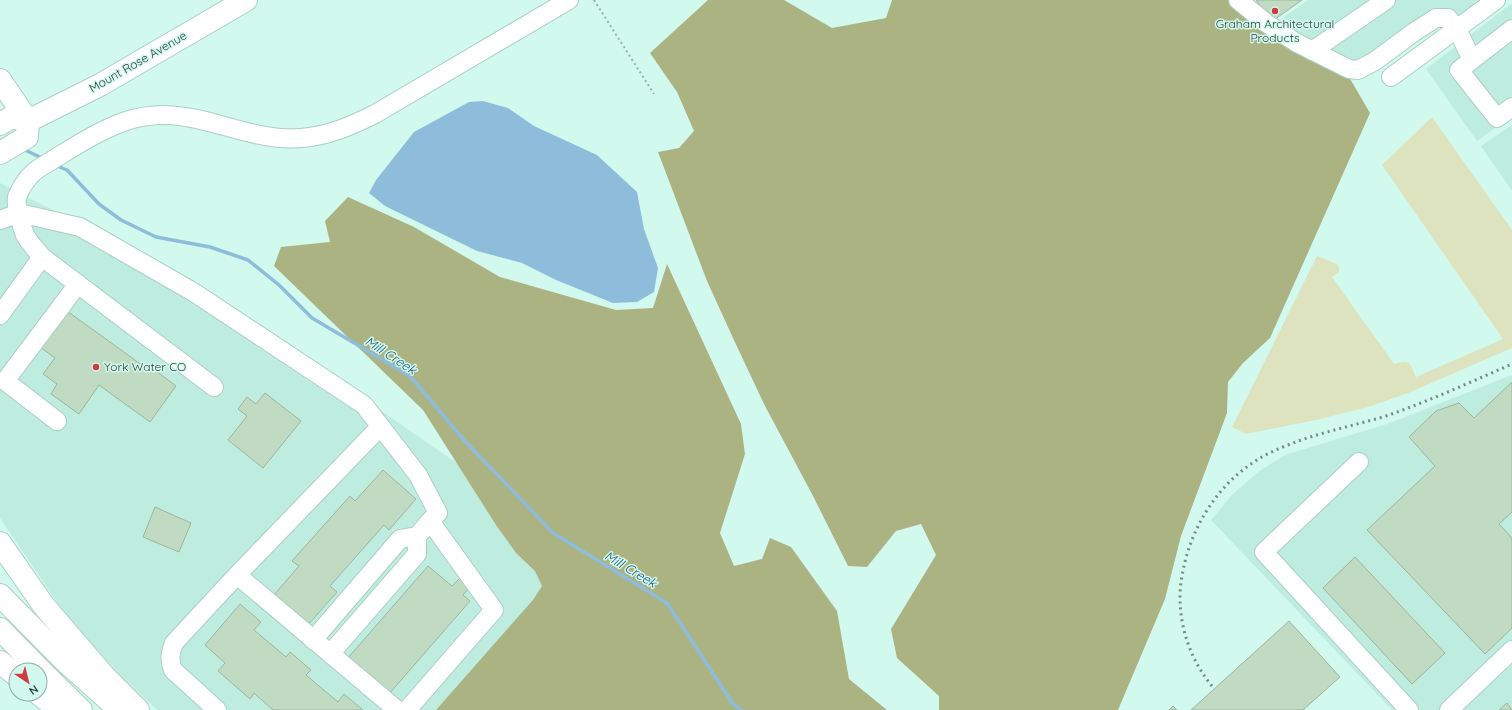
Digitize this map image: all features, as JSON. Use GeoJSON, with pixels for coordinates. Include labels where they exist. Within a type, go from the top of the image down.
{"type":"FeatureCollection","features":[{"type":"Feature","properties":{"kind":"main road","name":"Mount Rose Avenue"},"geometry":{"type":"LineString","coordinates":[[0,154],[28,129],[100,85],[246,0]]}},
{"type":"Feature","properties":{"kind":"main road"},"geometry":{"type":"LineString","coordinates":[[0,80],[28,129]]}},
{"type":"Feature","properties":{"kind":"main road"},"geometry":{"type":"LineString","coordinates":[[0,124],[12,117],[28,129]]}},
{"type":"Feature","properties":{"kind":"main road"},"geometry":{"type":"LineString","coordinates":[[0,543],[44,606],[104,676],[138,710]]}},
{"type":"Feature","properties":{"kind":"main road"},"geometry":{"type":"LineString","coordinates":[[0,595],[64,660],[119,710]]}},
{"type":"Feature","properties":{"kind":"main road"},"geometry":{"type":"LineString","coordinates":[[0,629],[32,662]]}},
{"type":"Feature","properties":{"kind":"main road"},"geometry":{"type":"LineString","coordinates":[[0,662],[8,668]]}},
{"type":"Feature","properties":{"kind":"main road"},"geometry":{"type":"LineString","coordinates":[[48,678],[81,710]]}},
{"type":"Feature","properties":{"kind":"main road"},"geometry":{"type":"LineString","coordinates":[[48,701],[59,710]]}},
{"type":"Feature","properties":{"kind":"street"},"geometry":{"type":"LineString","coordinates":[[214,387],[42,256],[26,236],[19,213],[17,198],[21,188],[34,172],[98,133],[116,125],[141,117],[163,115],[194,118],[252,134],[278,138],[300,138],[324,135],[347,127],[375,114],[569,0]]}},
{"type":"Feature","properties":{"kind":"street"},"geometry":{"type":"LineString","coordinates":[[1238,0],[1266,23],[1297,43],[1349,69],[1358,70],[1375,61],[1414,32],[1436,18],[1448,18],[1457,29],[1472,60]]}},
{"type":"Feature","properties":{"kind":"street"},"geometry":{"type":"LineString","coordinates":[[1312,51],[1386,0]]}},
{"type":"Feature","properties":{"kind":"street"},"geometry":{"type":"LineString","coordinates":[[1391,77],[1496,0]]}},
{"type":"Feature","properties":{"kind":"street"},"geometry":{"type":"LineString","coordinates":[[1512,29],[1459,70],[1497,118],[1512,107]]}},
{"type":"Feature","properties":{"kind":"street"},"geometry":{"type":"LineString","coordinates":[[0,220],[19,213],[80,227],[195,293],[364,405],[418,476],[438,512],[417,536],[400,539],[314,640]]}},
{"type":"Feature","properties":{"kind":"street"},"geometry":{"type":"LineString","coordinates":[[0,315],[42,256]]}},
{"type":"Feature","properties":{"kind":"street"},"geometry":{"type":"LineString","coordinates":[[57,421],[5,381],[78,284]]}},
{"type":"Feature","properties":{"kind":"street"},"geometry":{"type":"LineString","coordinates":[[217,710],[173,670],[170,661],[174,643],[237,575],[380,427]]}},
{"type":"Feature","properties":{"kind":"street"},"geometry":{"type":"LineString","coordinates":[[1359,462],[1264,552],[1409,710]]}},
{"type":"Feature","properties":{"kind":"street"},"geometry":{"type":"LineString","coordinates":[[407,710],[494,610],[430,521]]}},
{"type":"Feature","properties":{"kind":"street"},"geometry":{"type":"LineString","coordinates":[[330,654],[417,554],[417,536]]}},
{"type":"Feature","properties":{"kind":"street"},"geometry":{"type":"LineString","coordinates":[[237,575],[397,710]]}},
{"type":"Feature","properties":{"kind":"street"},"geometry":{"type":"LineString","coordinates":[[1449,710],[1509,657]]}},
{"type":"Feature","properties":{"kind":"path"},"geometry":{"type":"LineString","coordinates":[[594,0],[654,94]]}},
{"type":"Feature","properties":{"kind":"shaded area"},"geometry":{"type":"Polygon","coordinates":[[[708,0],[784,0],[832,28],[886,18],[892,0],[1228,0],[1313,59],[1349,77],[1370,113],[1270,338],[1243,363],[1228,382],[1227,413],[1181,536],[1165,599],[1118,710],[939,710],[939,696],[897,658],[891,629],[936,555],[921,524],[896,531],[867,567],[848,566],[765,406],[733,338],[707,281],[658,152],[679,148],[694,131],[677,92],[650,53],[708,0]]]}},
{"type":"Feature","properties":{"kind":"shaded area"},"geometry":{"type":"Polygon","coordinates":[[[1308,0],[1488,0],[1465,17],[1455,14],[1366,60],[1352,65],[1276,23],[1308,0]]]}},
{"type":"Feature","properties":{"kind":"shaded area"},"geometry":{"type":"Polygon","coordinates":[[[1512,3],[1512,116],[1477,141],[1426,69],[1512,3]]]}},
{"type":"Feature","properties":{"kind":"shaded area"},"geometry":{"type":"Polygon","coordinates":[[[1432,117],[1512,230],[1512,348],[1408,393],[1368,407],[1316,420],[1246,434],[1232,427],[1317,256],[1337,264],[1339,267],[1339,272],[1332,277],[1394,364],[1404,362],[1409,363],[1416,377],[1503,339],[1382,165],[1432,117]]]}},
{"type":"Feature","properties":{"kind":"shaded area"},"geometry":{"type":"Polygon","coordinates":[[[1512,125],[1512,191],[1481,146],[1512,125]]]}},
{"type":"Feature","properties":{"kind":"shaded area"},"geometry":{"type":"Polygon","coordinates":[[[0,183],[202,287],[593,557],[448,710],[157,710],[122,677],[81,633],[56,601],[0,518],[0,183]]]}},
{"type":"Feature","properties":{"kind":"shaded area"},"geometry":{"type":"Polygon","coordinates":[[[348,197],[414,227],[500,277],[616,310],[653,308],[667,264],[741,424],[745,454],[720,533],[734,566],[762,559],[770,538],[791,547],[837,611],[849,679],[887,710],[436,710],[533,600],[542,586],[535,571],[516,553],[496,525],[423,410],[274,266],[281,247],[330,242],[325,221],[348,197]]]}},
{"type":"Feature","properties":{"kind":"shaded area"},"geometry":{"type":"Polygon","coordinates":[[[1512,375],[1512,710],[1392,710],[1211,520],[1232,495],[1258,472],[1285,455],[1390,423],[1512,375]]]}},
{"type":"Feature","properties":{"kind":"water"},"geometry":{"type":"Polygon","coordinates":[[[483,101],[508,108],[534,126],[597,155],[637,192],[644,229],[658,268],[654,292],[637,302],[613,303],[556,280],[522,263],[477,251],[385,206],[369,193],[376,180],[414,132],[469,102],[483,101]]]}},
{"type":"Feature","properties":{"kind":"building","name":"Graham Architectural Products"},"geometry":{"type":"Polygon","coordinates":[[[1256,0],[1302,0],[1271,22],[1256,0]]]}},
{"type":"Feature","properties":{"kind":"building","name":"York Water CO"},"geometry":{"type":"Polygon","coordinates":[[[67,311],[146,368],[148,365],[176,386],[150,422],[99,385],[79,414],[51,394],[57,384],[43,374],[55,358],[40,347],[67,311]]]}},
{"type":"Feature","properties":{"kind":"building"},"geometry":{"type":"Polygon","coordinates":[[[1512,382],[1512,512],[1499,524],[1512,538],[1512,628],[1485,654],[1367,530],[1435,466],[1409,437],[1436,411],[1459,403],[1474,418],[1512,382]]]}},
{"type":"Feature","properties":{"kind":"building"},"geometry":{"type":"Polygon","coordinates":[[[265,393],[301,421],[263,468],[228,440],[247,416],[238,409],[247,397],[256,404],[265,393]]]}},
{"type":"Feature","properties":{"kind":"building"},"geometry":{"type":"Polygon","coordinates":[[[383,470],[416,499],[389,530],[384,525],[330,586],[337,592],[307,626],[273,596],[299,566],[292,561],[350,496],[355,501],[383,470]]]}},
{"type":"Feature","properties":{"kind":"building"},"geometry":{"type":"Polygon","coordinates":[[[155,507],[191,523],[179,552],[143,537],[155,507]]]}},
{"type":"Feature","properties":{"kind":"building"},"geometry":{"type":"Polygon","coordinates":[[[1355,557],[1445,653],[1412,684],[1323,588],[1355,557]]]}},
{"type":"Feature","properties":{"kind":"building"},"geometry":{"type":"Polygon","coordinates":[[[428,566],[452,586],[460,578],[470,587],[463,595],[470,601],[389,694],[347,659],[428,566]]]}},
{"type":"Feature","properties":{"kind":"building"},"geometry":{"type":"Polygon","coordinates":[[[240,604],[261,622],[254,630],[286,657],[290,652],[311,670],[306,675],[338,702],[344,694],[363,710],[273,710],[254,693],[250,699],[218,671],[225,663],[205,645],[240,604]]]}},
{"type":"Feature","properties":{"kind":"building"},"geometry":{"type":"Polygon","coordinates":[[[1289,621],[1340,677],[1303,710],[1191,710],[1289,621]]]}},
{"type":"Feature","properties":{"kind":"building"},"geometry":{"type":"Polygon","coordinates":[[[1507,703],[1512,710],[1499,710],[1507,703]]]}},
{"type":"Feature","properties":{"kind":"building"},"geometry":{"type":"Polygon","coordinates":[[[1173,706],[1177,710],[1169,710],[1173,706]]]}},
{"type":"Feature","properties":{"kind":"waterway","name":"Mill Creek"},"geometry":{"type":"LineString","coordinates":[[23,149],[42,158]]}},
{"type":"Feature","properties":{"kind":"waterway","name":"Mill Creek"},"geometry":{"type":"LineString","coordinates":[[55,165],[67,170],[99,204],[121,220],[156,237],[210,247],[248,260],[279,285],[312,318],[410,376],[463,439],[553,533],[667,603],[733,704],[741,710]]}},
{"type":"Feature","properties":{"kind":"railway"},"geometry":{"type":"LineString","coordinates":[[1212,686],[1196,662],[1185,634],[1180,605],[1180,590],[1182,576],[1193,537],[1202,518],[1226,485],[1241,471],[1258,460],[1289,444],[1386,416],[1450,391],[1512,364]]}},
{"type":"Feature","properties":{"kind":"place","name":"Graham Architectural Products"},"geometry":{"type":"Point","coordinates":[1275,11]}},
{"type":"Feature","properties":{"kind":"place","name":"York Water CO"},"geometry":{"type":"Point","coordinates":[96,367]}}]}
